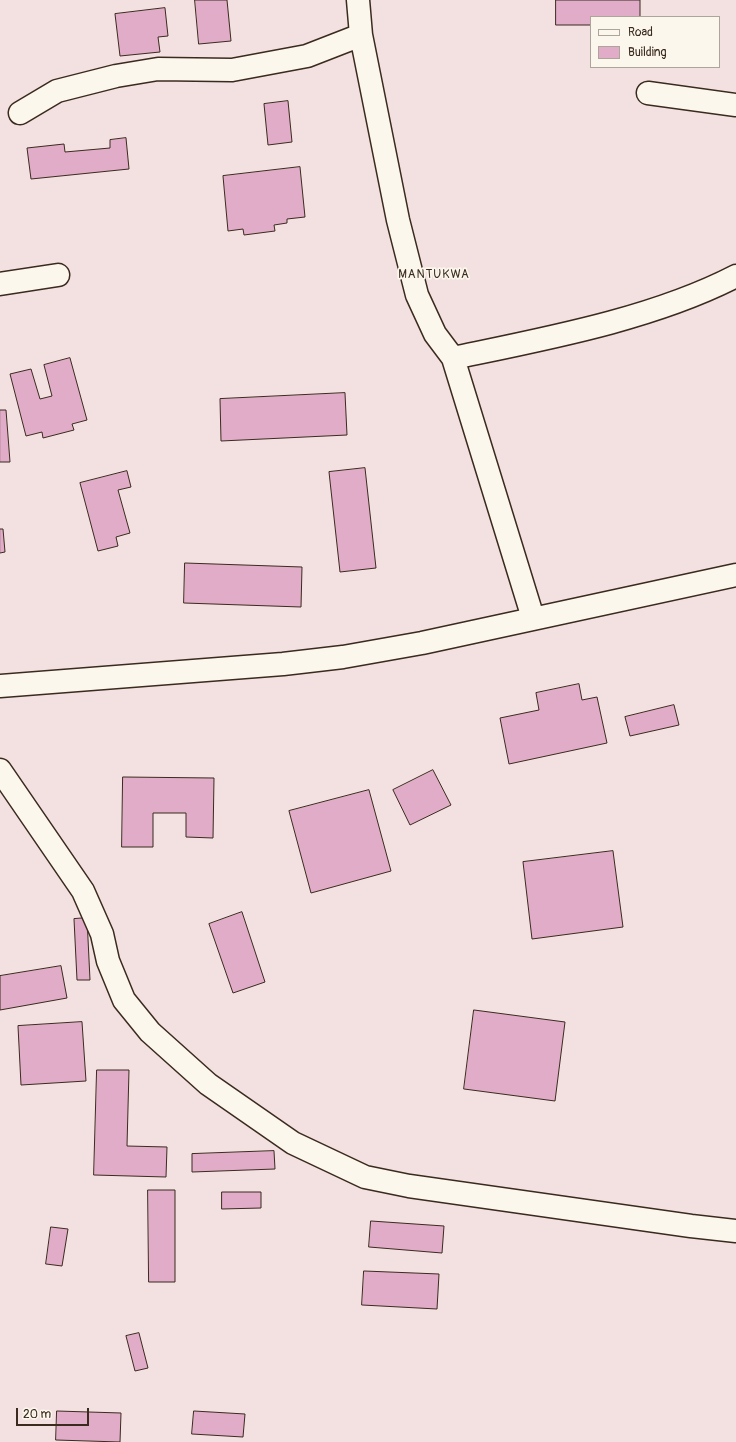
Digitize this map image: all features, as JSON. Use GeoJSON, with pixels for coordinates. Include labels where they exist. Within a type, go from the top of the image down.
{"type":"FeatureCollection","features":[{"type":"Feature","properties":{"kind":"street"},"geometry":{"type":"LineString","coordinates":[[358,0],[360,35],[398,220],[417,295],[435,334],[453,358],[533,618]]}},
{"type":"Feature","properties":{"kind":"street"},"geometry":{"type":"LineString","coordinates":[[20,113],[57,91],[116,76],[158,69],[232,70],[307,56],[360,35]]}},
{"type":"Feature","properties":{"kind":"street"},"geometry":{"type":"LineString","coordinates":[[648,93],[736,106]]}},
{"type":"Feature","properties":{"kind":"street"},"geometry":{"type":"LineString","coordinates":[[0,284],[58,275]]}},
{"type":"Feature","properties":{"kind":"street"},"geometry":{"type":"LineString","coordinates":[[453,358],[552,337],[645,312],[716,286],[736,276]]}},
{"type":"Feature","properties":{"kind":"street"},"geometry":{"type":"LineString","coordinates":[[0,686],[283,664],[343,657],[422,643],[736,575]]}},
{"type":"Feature","properties":{"kind":"street"},"geometry":{"type":"LineString","coordinates":[[0,770],[83,891],[102,934],[108,961],[124,1000],[150,1032],[208,1084],[293,1143],[365,1177],[409,1186],[736,1231]]}},
{"type":"Feature","properties":{"kind":"building"},"geometry":{"type":"Polygon","coordinates":[[[195,0],[227,0],[231,41],[199,44],[195,0]]]}},
{"type":"Feature","properties":{"kind":"building"},"geometry":{"type":"Polygon","coordinates":[[[556,0],[640,0],[640,16],[590,16],[590,25],[556,25],[556,0]]]}},
{"type":"Feature","properties":{"kind":"building"},"geometry":{"type":"Polygon","coordinates":[[[165,8],[168,36],[158,37],[160,52],[120,56],[115,14],[165,8]]]}},
{"type":"Feature","properties":{"kind":"building"},"geometry":{"type":"Polygon","coordinates":[[[288,101],[292,142],[268,145],[264,104],[288,101]]]}},
{"type":"Feature","properties":{"kind":"building"},"geometry":{"type":"Polygon","coordinates":[[[126,138],[129,169],[31,179],[27,148],[64,144],[65,152],[110,148],[110,140],[126,138]]]}},
{"type":"Feature","properties":{"kind":"building"},"geometry":{"type":"Polygon","coordinates":[[[300,167],[305,217],[287,219],[287,223],[274,225],[275,231],[244,235],[243,229],[228,231],[223,176],[300,167]]]}},
{"type":"Feature","properties":{"kind":"building"},"geometry":{"type":"Polygon","coordinates":[[[70,358],[87,420],[72,424],[74,430],[43,438],[42,432],[26,436],[10,374],[31,369],[40,399],[52,396],[44,365],[70,358]]]}},
{"type":"Feature","properties":{"kind":"building"},"geometry":{"type":"Polygon","coordinates":[[[345,393],[347,435],[221,441],[220,399],[345,393]]]}},
{"type":"Feature","properties":{"kind":"building"},"geometry":{"type":"Polygon","coordinates":[[[0,410],[6,410],[10,462],[0,462],[0,410]]]}},
{"type":"Feature","properties":{"kind":"building"},"geometry":{"type":"Polygon","coordinates":[[[365,468],[376,568],[340,572],[329,472],[365,468]]]}},
{"type":"Feature","properties":{"kind":"building"},"geometry":{"type":"Polygon","coordinates":[[[127,471],[131,487],[118,490],[130,533],[116,537],[118,546],[98,551],[80,483],[127,471]]]}},
{"type":"Feature","properties":{"kind":"building"},"geometry":{"type":"Polygon","coordinates":[[[0,529],[3,529],[5,552],[0,553],[0,529]]]}},
{"type":"Feature","properties":{"kind":"building"},"geometry":{"type":"Polygon","coordinates":[[[185,563],[302,567],[301,607],[184,603],[185,563]]]}},
{"type":"Feature","properties":{"kind":"building"},"geometry":{"type":"Polygon","coordinates":[[[579,684],[582,700],[597,697],[607,743],[509,764],[500,718],[539,710],[536,693],[579,684]]]}},
{"type":"Feature","properties":{"kind":"building"},"geometry":{"type":"Polygon","coordinates":[[[674,705],[679,725],[630,736],[625,717],[674,705]]]}},
{"type":"Feature","properties":{"kind":"building"},"geometry":{"type":"Polygon","coordinates":[[[433,770],[451,805],[410,825],[393,790],[433,770]]]}},
{"type":"Feature","properties":{"kind":"building"},"geometry":{"type":"Polygon","coordinates":[[[123,777],[214,778],[213,838],[186,837],[186,813],[153,813],[153,847],[122,847],[123,777]]]}},
{"type":"Feature","properties":{"kind":"building"},"geometry":{"type":"Polygon","coordinates":[[[369,790],[391,871],[311,893],[289,811],[369,790]]]}},
{"type":"Feature","properties":{"kind":"building"},"geometry":{"type":"Polygon","coordinates":[[[613,851],[623,927],[532,939],[523,862],[613,851]]]}},
{"type":"Feature","properties":{"kind":"building"},"geometry":{"type":"Polygon","coordinates":[[[242,912],[265,982],[233,993],[209,924],[242,912]]]}},
{"type":"Feature","properties":{"kind":"building"},"geometry":{"type":"Polygon","coordinates":[[[87,918],[90,980],[77,980],[74,919],[87,918]]]}},
{"type":"Feature","properties":{"kind":"building"},"geometry":{"type":"Polygon","coordinates":[[[61,966],[67,998],[0,1010],[0,976],[61,966]]]}},
{"type":"Feature","properties":{"kind":"building"},"geometry":{"type":"Polygon","coordinates":[[[474,1010],[565,1022],[555,1101],[464,1089],[474,1010]]]}},
{"type":"Feature","properties":{"kind":"building"},"geometry":{"type":"Polygon","coordinates":[[[82,1022],[86,1081],[21,1085],[18,1026],[82,1022]]]}},
{"type":"Feature","properties":{"kind":"building"},"geometry":{"type":"Polygon","coordinates":[[[97,1070],[129,1070],[127,1146],[167,1147],[166,1177],[94,1175],[97,1070]]]}},
{"type":"Feature","properties":{"kind":"building"},"geometry":{"type":"Polygon","coordinates":[[[274,1151],[275,1169],[192,1172],[192,1154],[274,1151]]]}},
{"type":"Feature","properties":{"kind":"building"},"geometry":{"type":"Polygon","coordinates":[[[148,1190],[175,1190],[175,1282],[149,1282],[148,1190]]]}},
{"type":"Feature","properties":{"kind":"building"},"geometry":{"type":"Polygon","coordinates":[[[222,1192],[261,1192],[261,1208],[222,1209],[222,1192]]]}},
{"type":"Feature","properties":{"kind":"building"},"geometry":{"type":"Polygon","coordinates":[[[371,1221],[444,1226],[442,1253],[369,1247],[371,1221]]]}},
{"type":"Feature","properties":{"kind":"building"},"geometry":{"type":"Polygon","coordinates":[[[51,1227],[68,1229],[62,1266],[46,1264],[51,1227]]]}},
{"type":"Feature","properties":{"kind":"building"},"geometry":{"type":"Polygon","coordinates":[[[364,1271],[439,1274],[437,1309],[362,1305],[364,1271]]]}},
{"type":"Feature","properties":{"kind":"building"},"geometry":{"type":"Polygon","coordinates":[[[139,1333],[148,1368],[135,1371],[126,1336],[139,1333]]]}},
{"type":"Feature","properties":{"kind":"building"},"geometry":{"type":"Polygon","coordinates":[[[57,1411],[121,1413],[120,1442],[56,1440],[57,1411]]]}},
{"type":"Feature","properties":{"kind":"building"},"geometry":{"type":"Polygon","coordinates":[[[194,1411],[245,1414],[243,1437],[192,1434],[194,1411]]]}},
{"type":"Feature","properties":{"kind":"district","name":"MANTUKWA"},"geometry":{"type":"Point","coordinates":[434,275]}}]}
